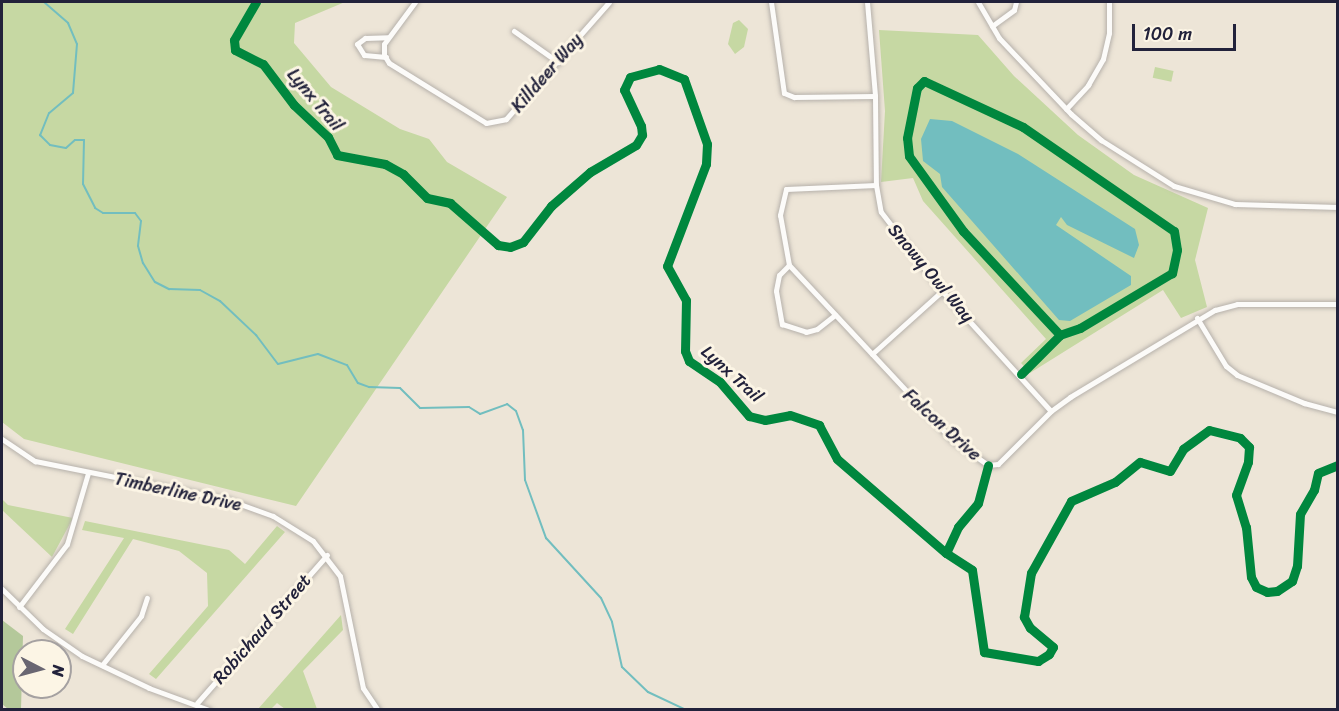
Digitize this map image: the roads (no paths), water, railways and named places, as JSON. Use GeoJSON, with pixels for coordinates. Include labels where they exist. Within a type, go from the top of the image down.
{"type":"FeatureCollection","features":[{"type":"Feature","properties":{"kind":"street"},"geometry":{"type":"LineString","coordinates":[[386,57],[388,37],[415,2]]}},
{"type":"Feature","properties":{"kind":"street","name":"Killdeer Way"},"geometry":{"type":"LineString","coordinates":[[388,37],[365,38],[357,44],[364,55],[386,57],[486,123],[506,118],[609,2]]}},
{"type":"Feature","properties":{"kind":"street"},"geometry":{"type":"LineString","coordinates":[[771,2],[784,93],[794,97],[875,96]]}},
{"type":"Feature","properties":{"kind":"street","name":"Snowy Owl Way"},"geometry":{"type":"LineString","coordinates":[[867,2],[875,96],[876,184],[881,212],[942,291],[1051,411]]}},
{"type":"Feature","properties":{"kind":"street"},"geometry":{"type":"LineString","coordinates":[[978,2],[992,26],[1031,74],[1066,109],[1101,140],[1174,186],[1235,204],[1338,207]]}},
{"type":"Feature","properties":{"kind":"street"},"geometry":{"type":"LineString","coordinates":[[992,26],[1014,10],[1016,2]]}},
{"type":"Feature","properties":{"kind":"street"},"geometry":{"type":"LineString","coordinates":[[1066,109],[1088,85],[1103,59],[1109,33],[1109,2]]}},
{"type":"Feature","properties":{"kind":"street"},"geometry":{"type":"LineString","coordinates":[[514,31],[558,62]]}},
{"type":"Feature","properties":{"kind":"street"},"geometry":{"type":"LineString","coordinates":[[834,315],[817,329],[806,332],[782,324],[776,291],[779,275],[789,265],[780,215],[786,189],[876,184]]}},
{"type":"Feature","properties":{"kind":"street","name":"Falcon Drive"},"geometry":{"type":"LineString","coordinates":[[789,265],[951,439],[988,465],[998,464],[1051,411],[1197,318],[1237,304],[1338,304]]}},
{"type":"Feature","properties":{"kind":"street"},"geometry":{"type":"LineString","coordinates":[[872,354],[942,291]]}},
{"type":"Feature","properties":{"kind":"street"},"geometry":{"type":"LineString","coordinates":[[1197,318],[1226,366],[1237,375],[1304,403],[1338,412]]}},
{"type":"Feature","properties":{"kind":"street","name":"Timberline Drive"},"geometry":{"type":"LineString","coordinates":[[2,439],[35,461],[226,499],[273,516],[313,541],[327,555],[348,598],[363,688],[378,710]]}},
{"type":"Feature","properties":{"kind":"street"},"geometry":{"type":"LineString","coordinates":[[19,607],[67,544],[88,473]]}},
{"type":"Feature","properties":{"kind":"street","name":"Robichaud Street"},"geometry":{"type":"LineString","coordinates":[[197,703],[327,555]]}},
{"type":"Feature","properties":{"kind":"street"},"geometry":{"type":"LineString","coordinates":[[2,589],[43,629],[102,665],[148,688],[197,703],[209,710]]}},
{"type":"Feature","properties":{"kind":"street"},"geometry":{"type":"LineString","coordinates":[[102,665],[141,616],[147,598]]}},
{"type":"Feature","properties":{"kind":"water"},"geometry":{"type":"Polygon","coordinates":[[[930,119],[952,121],[1018,154],[1135,229],[1139,245],[1134,258],[1067,225],[1061,217],[1056,225],[1131,276],[1131,285],[1070,321],[1059,320],[942,187],[940,174],[923,161],[921,139],[930,119]]]}},
{"type":"Feature","properties":{"kind":"waterway"},"geometry":{"type":"LineString","coordinates":[[44,2],[68,23],[77,44],[73,93],[49,113],[40,135],[50,145],[66,148],[75,140],[84,140],[83,184],[95,208],[103,213],[135,213],[141,221],[138,246],[143,263],[155,282],[169,289],[200,290],[220,301],[256,335],[278,364],[318,354],[347,365],[358,383],[369,387],[400,388],[420,408],[469,407],[480,414],[507,404],[516,411],[523,430],[525,480],[546,538],[601,598],[612,622],[622,667],[648,692],[686,710]]}}]}
